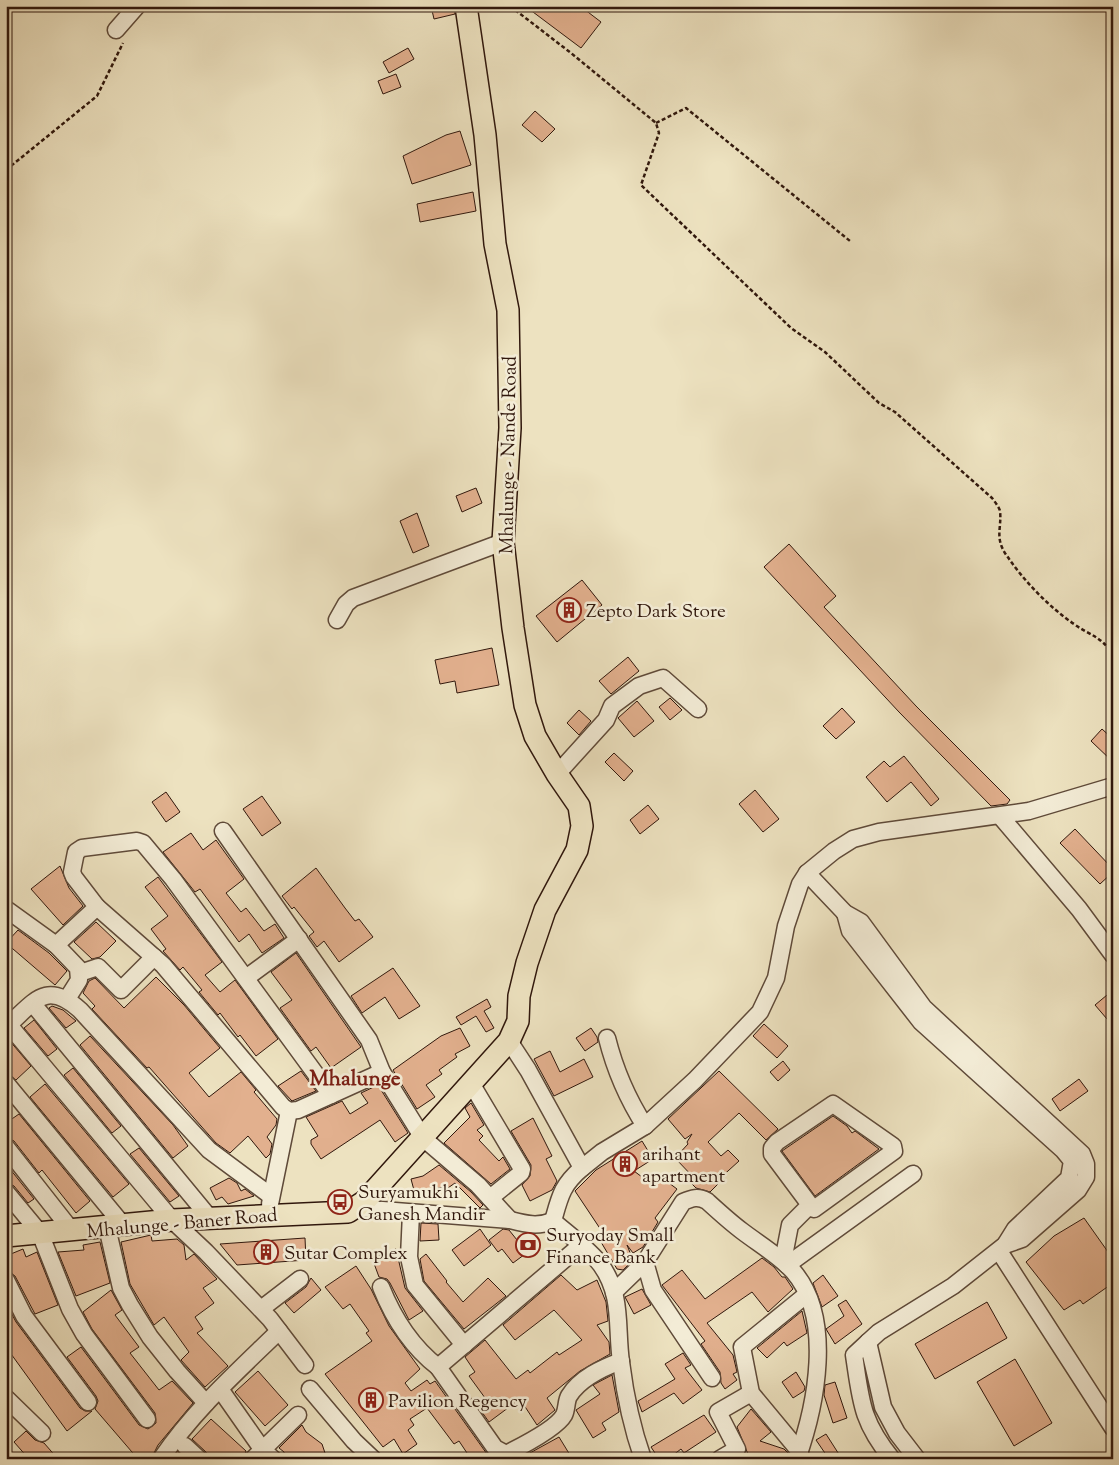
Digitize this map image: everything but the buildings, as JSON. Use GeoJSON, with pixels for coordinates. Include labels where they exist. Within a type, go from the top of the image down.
{"type":"FeatureCollection","features":[{"type":"Feature","properties":{"kind":"main road","name":"Mhalunge - Nande Road"},"geometry":{"type":"LineString","coordinates":[[357,1208],[509,1042],[518,1021],[519,996],[526,963],[545,910],[577,850],[582,826],[579,806],[557,774],[535,736],[525,705],[503,542],[510,428],[508,310],[494,244],[485,135],[466,6]]}},
{"type":"Feature","properties":{"kind":"main road","name":"Mhalunge - Baner Road"},"geometry":{"type":"LineString","coordinates":[[6,1236],[209,1217],[270,1205],[340,1213],[357,1208]]}},
{"type":"Feature","properties":{"kind":"street"},"geometry":{"type":"LineString","coordinates":[[116,30],[137,6]]}},
{"type":"Feature","properties":{"kind":"street"},"geometry":{"type":"LineString","coordinates":[[337,620],[346,604],[353,598],[503,542]]}},
{"type":"Feature","properties":{"kind":"street"},"geometry":{"type":"LineString","coordinates":[[557,774],[606,720],[612,706],[639,686],[663,678],[698,709]]}},
{"type":"Feature","properties":{"kind":"street"},"geometry":{"type":"LineString","coordinates":[[553,1221],[562,1190],[568,1180],[602,1152],[645,1126],[696,1080],[760,1012],[776,978],[786,926],[800,884],[807,873],[834,851],[853,839],[900,829],[1029,812],[1113,786]]}},
{"type":"Feature","properties":{"kind":"street"},"geometry":{"type":"LineString","coordinates":[[1001,816],[1080,909],[1113,955]]}},
{"type":"Feature","properties":{"kind":"street"},"geometry":{"type":"LineString","coordinates":[[223,831],[369,1040],[382,1072],[423,1138],[490,1198],[510,1220]]}},
{"type":"Feature","properties":{"kind":"street"},"geometry":{"type":"LineString","coordinates":[[331,1095],[173,879],[143,843],[137,841],[82,848],[76,852],[73,858],[74,877],[97,907],[154,957],[283,1107],[289,1111],[298,1110],[382,1072]]}},
{"type":"Feature","properties":{"kind":"street"},"geometry":{"type":"LineString","coordinates":[[807,873],[845,913],[850,930],[921,1022],[1072,1161],[1069,1178],[1015,1230],[1002,1248],[953,1286],[879,1332],[854,1355],[861,1405],[867,1422],[892,1459]]}},
{"type":"Feature","properties":{"kind":"street"},"geometry":{"type":"LineString","coordinates":[[56,945],[97,907]]}},
{"type":"Feature","properties":{"kind":"street"},"geometry":{"type":"LineString","coordinates":[[6,909],[56,945],[78,968],[79,980],[67,999]]}},
{"type":"Feature","properties":{"kind":"street"},"geometry":{"type":"LineString","coordinates":[[246,978],[299,938]]}},
{"type":"Feature","properties":{"kind":"street"},"geometry":{"type":"LineString","coordinates":[[80,974],[98,967],[121,990],[154,957]]}},
{"type":"Feature","properties":{"kind":"street"},"geometry":{"type":"LineString","coordinates":[[270,1205],[209,1150],[80,1010],[67,999],[53,994],[44,995],[7,1026],[172,1220],[206,1252],[260,1309],[305,1365]]}},
{"type":"Feature","properties":{"kind":"street"},"geometry":{"type":"LineString","coordinates":[[33,1004],[209,1217]]}},
{"type":"Feature","properties":{"kind":"street"},"geometry":{"type":"LineString","coordinates":[[607,1038],[620,1081],[629,1101],[645,1126]]}},
{"type":"Feature","properties":{"kind":"street"},"geometry":{"type":"LineString","coordinates":[[509,1042],[528,1070],[582,1168]]}},
{"type":"Feature","properties":{"kind":"street"},"geometry":{"type":"LineString","coordinates":[[6,1083],[115,1226],[121,1288],[150,1337],[206,1403]]}},
{"type":"Feature","properties":{"kind":"street"},"geometry":{"type":"LineString","coordinates":[[471,1083],[522,1169],[521,1173],[490,1198]]}},
{"type":"Feature","properties":{"kind":"street"},"geometry":{"type":"LineString","coordinates":[[832,1104],[893,1146],[894,1151],[814,1209],[810,1205],[772,1154],[772,1148],[777,1142],[832,1104]]}},
{"type":"Feature","properties":{"kind":"street"},"geometry":{"type":"LineString","coordinates":[[270,1205],[289,1111]]}},
{"type":"Feature","properties":{"kind":"street"},"geometry":{"type":"LineString","coordinates":[[6,1147],[72,1231]]}},
{"type":"Feature","properties":{"kind":"street"},"geometry":{"type":"LineString","coordinates":[[785,1263],[913,1174]]}},
{"type":"Feature","properties":{"kind":"street"},"geometry":{"type":"LineString","coordinates":[[6,1192],[40,1233],[70,1309],[84,1334],[147,1419]]}},
{"type":"Feature","properties":{"kind":"street"},"geometry":{"type":"LineString","coordinates":[[614,1292],[645,1262],[683,1202],[692,1198],[701,1198],[785,1263],[797,1277],[806,1295],[817,1326],[819,1354],[810,1413],[798,1456]]}},
{"type":"Feature","properties":{"kind":"street"},"geometry":{"type":"LineString","coordinates":[[785,1263],[790,1224],[810,1205]]}},
{"type":"Feature","properties":{"kind":"street"},"geometry":{"type":"LineString","coordinates":[[357,1208],[510,1220],[532,1226],[543,1225],[553,1221]]}},
{"type":"Feature","properties":{"kind":"street"},"geometry":{"type":"LineString","coordinates":[[411,1213],[409,1257],[416,1285],[464,1345]]}},
{"type":"Feature","properties":{"kind":"street"},"geometry":{"type":"LineString","coordinates":[[553,1221],[602,1266],[614,1292],[618,1308],[621,1361],[635,1435],[643,1459]]}},
{"type":"Feature","properties":{"kind":"street"},"geometry":{"type":"LineString","coordinates":[[438,1367],[580,1246]]}},
{"type":"Feature","properties":{"kind":"street"},"geometry":{"type":"LineString","coordinates":[[1002,1248],[1113,1428]]}},
{"type":"Feature","properties":{"kind":"street"},"geometry":{"type":"LineString","coordinates":[[645,1262],[653,1290],[712,1378]]}},
{"type":"Feature","properties":{"kind":"street"},"geometry":{"type":"LineString","coordinates":[[260,1309],[300,1278]]}},
{"type":"Feature","properties":{"kind":"street"},"geometry":{"type":"LineString","coordinates":[[6,1280],[24,1316],[88,1402]]}},
{"type":"Feature","properties":{"kind":"street"},"geometry":{"type":"LineString","coordinates":[[381,1287],[389,1306],[416,1348],[438,1367],[495,1448],[505,1457],[534,1440],[564,1416],[569,1397],[579,1385],[600,1370],[621,1361]]}},
{"type":"Feature","properties":{"kind":"street"},"geometry":{"type":"LineString","coordinates":[[798,1456],[751,1393],[742,1347],[806,1295]]}},
{"type":"Feature","properties":{"kind":"street"},"geometry":{"type":"LineString","coordinates":[[161,1459],[175,1438],[206,1403],[279,1331]]}},
{"type":"Feature","properties":{"kind":"street"},"geometry":{"type":"LineString","coordinates":[[868,1342],[883,1407],[897,1433],[917,1459]]}},
{"type":"Feature","properties":{"kind":"street"},"geometry":{"type":"LineString","coordinates":[[310,1388],[354,1441],[373,1459]]}},
{"type":"Feature","properties":{"kind":"street"},"geometry":{"type":"LineString","coordinates":[[220,1389],[262,1455],[298,1415]]}},
{"type":"Feature","properties":{"kind":"street"},"geometry":{"type":"LineString","coordinates":[[720,1459],[738,1449],[718,1412],[751,1393]]}},
{"type":"Feature","properties":{"kind":"street"},"geometry":{"type":"LineString","coordinates":[[6,1398],[42,1433]]}},
{"type":"Feature","properties":{"kind":"street"},"geometry":{"type":"LineString","coordinates":[[185,1446],[199,1459]]}},
{"type":"Feature","properties":{"kind":"path"},"geometry":{"type":"LineString","coordinates":[[510,6],[572,53],[656,123],[659,133],[640,185],[791,328],[825,352],[879,403],[895,412],[992,498],[1000,511],[998,534],[1005,553],[1020,574],[1075,625],[1098,637],[1113,654]]}},
{"type":"Feature","properties":{"kind":"path"},"geometry":{"type":"LineString","coordinates":[[6,170],[97,96],[124,40],[116,30]]}},
{"type":"Feature","properties":{"kind":"path"},"geometry":{"type":"LineString","coordinates":[[656,123],[686,108],[850,241]]}},
{"type":"Feature","properties":{"kind":"place","name":"Zepto Dark Store"},"geometry":{"type":"Point","coordinates":[569,610]}},
{"type":"Feature","properties":{"kind":"place","name":"arihant apartment"},"geometry":{"type":"Point","coordinates":[625,1164]}},
{"type":"Feature","properties":{"kind":"place","name":"Suryamukhi Ganesh Mandir"},"geometry":{"type":"Point","coordinates":[340,1202]}},
{"type":"Feature","properties":{"kind":"place","name":"Suryoday Small Finance Bank"},"geometry":{"type":"Point","coordinates":[528,1245]}},
{"type":"Feature","properties":{"kind":"place","name":"Sutar Complex"},"geometry":{"type":"Point","coordinates":[266,1252]}},
{"type":"Feature","properties":{"kind":"place","name":"Pavilion Regency"},"geometry":{"type":"Point","coordinates":[371,1400]}},
{"type":"Feature","properties":{"kind":"district","name":"Mhalunge"},"geometry":{"type":"Point","coordinates":[355,1078]}}]}
